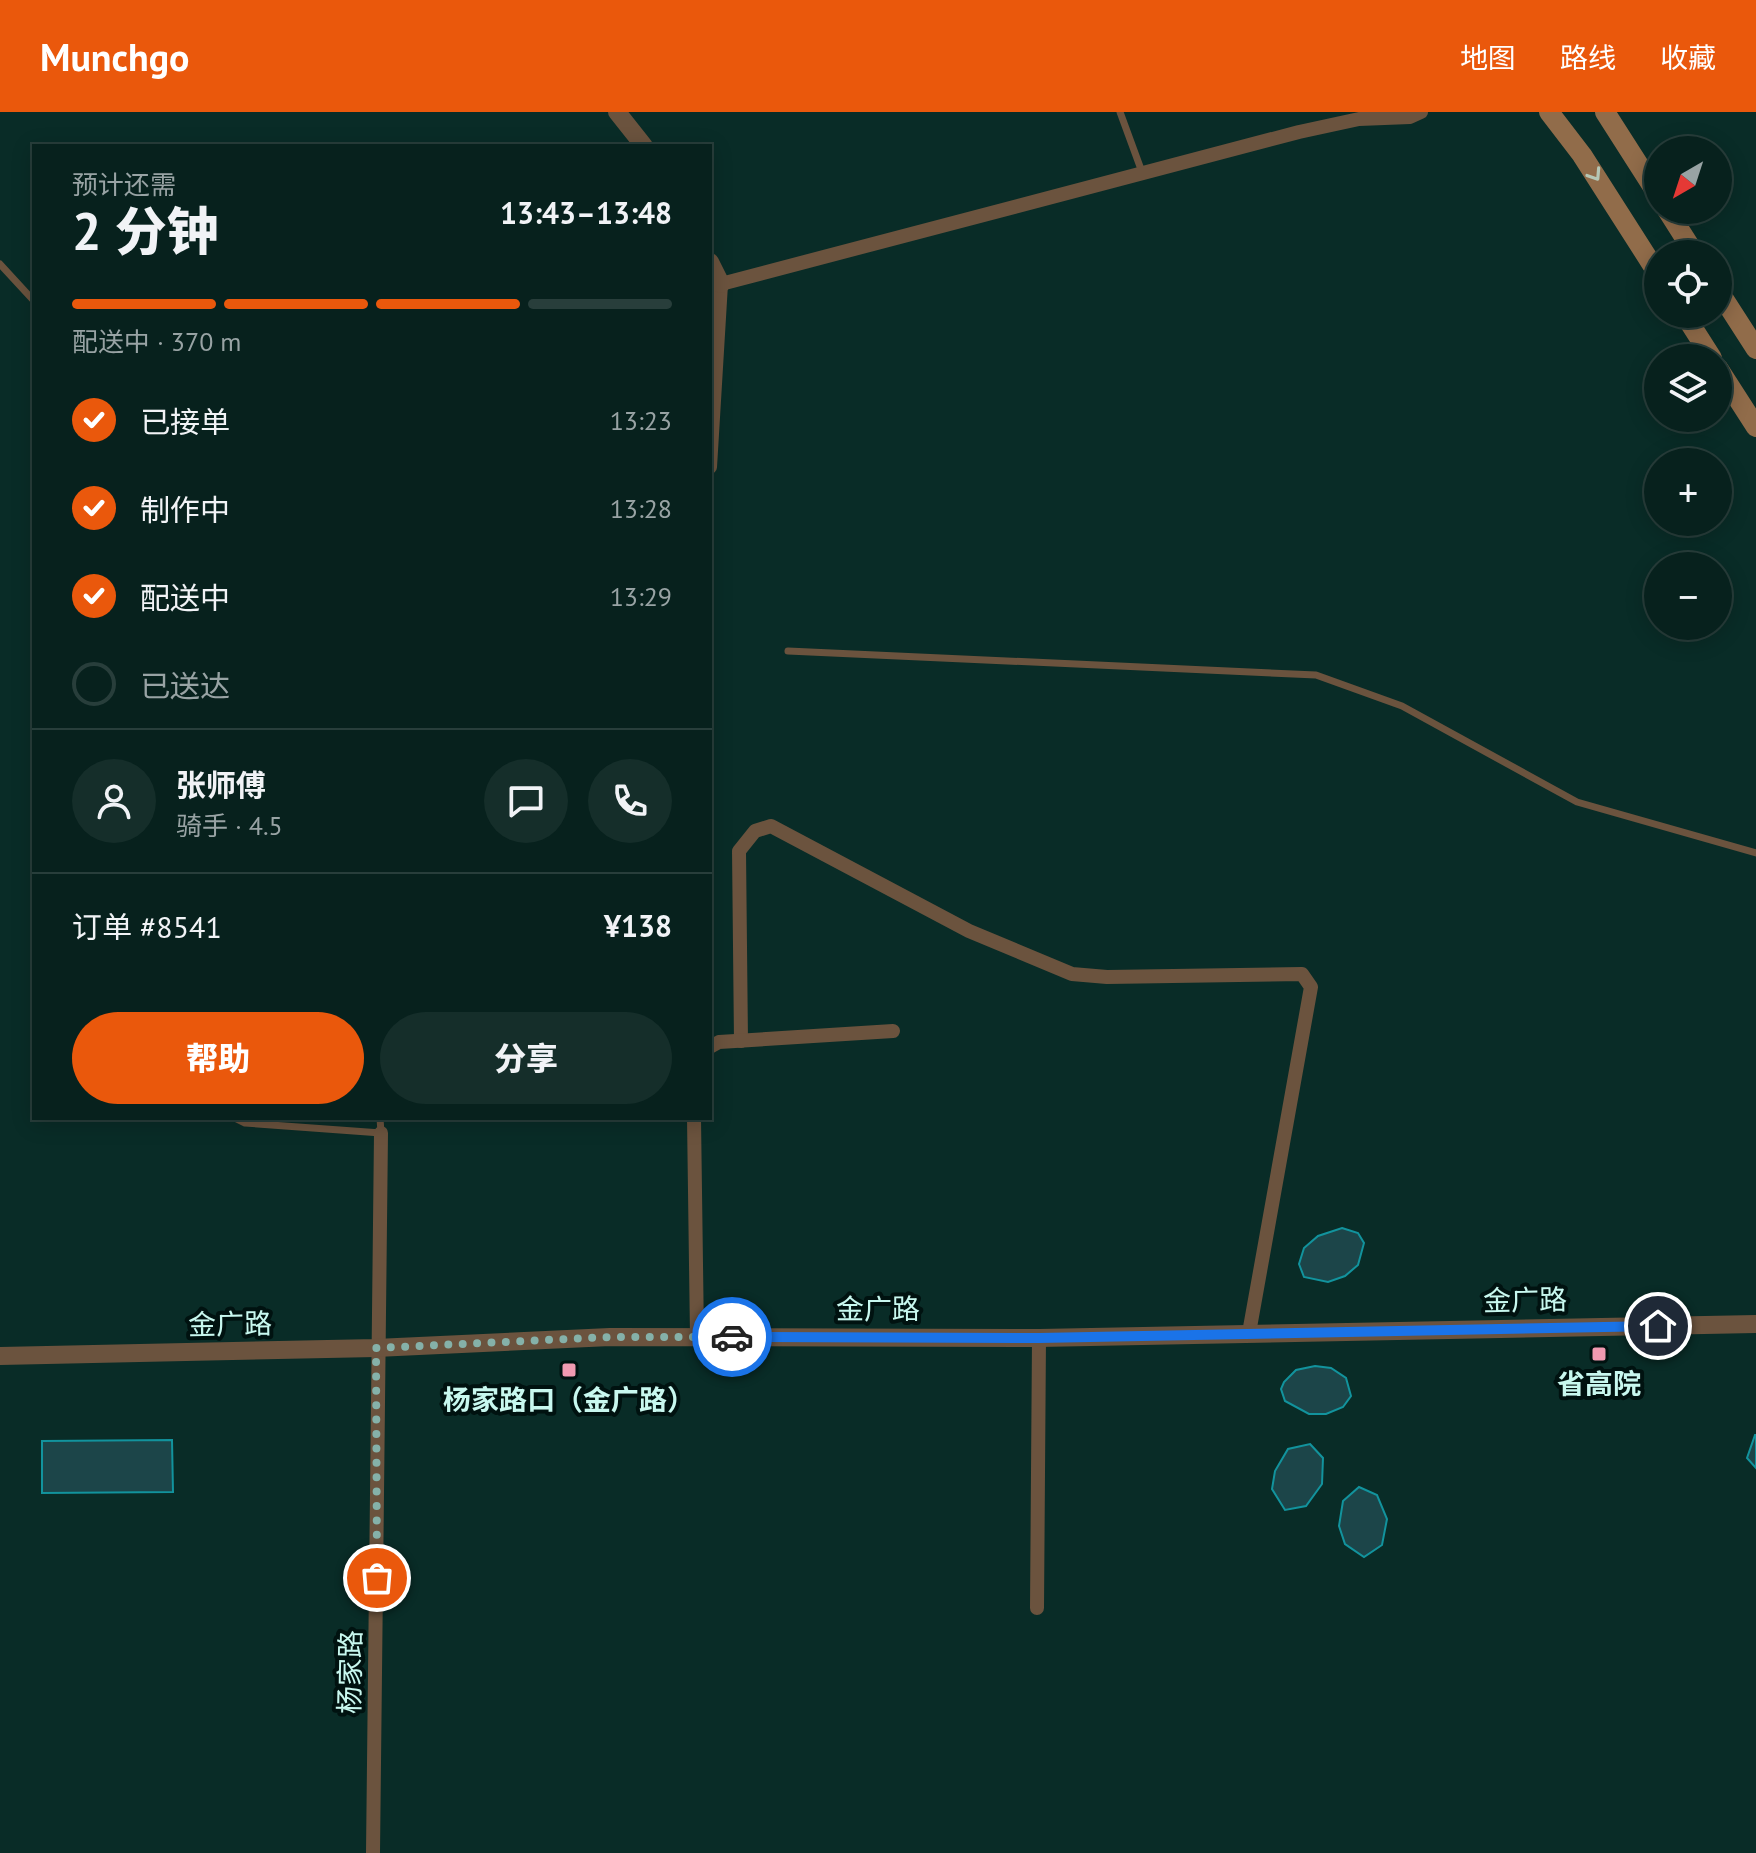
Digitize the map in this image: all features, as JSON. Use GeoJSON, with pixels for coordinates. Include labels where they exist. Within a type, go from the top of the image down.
{"type":"FeatureCollection","features":[{"type":"Feature","properties":{"kind":"main road"},"geometry":{"type":"LineString","coordinates":[[1549,112],[1582,155],[1644,252]]}},
{"type":"Feature","properties":{"kind":"main road"},"geometry":{"type":"LineString","coordinates":[[1605,112],[1644,173]]}},
{"type":"Feature","properties":{"kind":"main road"},"geometry":{"type":"LineString","coordinates":[[1732,312],[1756,349]]}},
{"type":"Feature","properties":{"kind":"main road"},"geometry":{"type":"LineString","coordinates":[[1732,390],[1756,427]]}},
{"type":"Feature","properties":{"kind":"street"},"geometry":{"type":"LineString","coordinates":[[617,112],[642,144]]}},
{"type":"Feature","properties":{"kind":"street"},"geometry":{"type":"LineString","coordinates":[[712,406],[716,283],[1359,119],[1410,117],[1421,112]]}},
{"type":"Feature","properties":{"kind":"street"},"geometry":{"type":"LineString","coordinates":[[741,1041],[739,851],[755,831],[771,826],[969,931],[1072,974],[1302,974],[1311,987],[1249,1333]]}},
{"type":"Feature","properties":{"kind":"street"},"geometry":{"type":"LineString","coordinates":[[712,1046],[719,1042],[893,1031]]}},
{"type":"Feature","properties":{"kind":"street"},"geometry":{"type":"LineString","coordinates":[[694,1120],[697,1337]]}},
{"type":"Feature","properties":{"kind":"street","name":"杨家路"},"geometry":{"type":"LineString","coordinates":[[373,1853],[380,1126]]}},
{"type":"Feature","properties":{"kind":"street","name":"金广路"},"geometry":{"type":"LineString","coordinates":[[0,1356],[376,1348],[610,1337],[1039,1338],[1756,1324]]}},
{"type":"Feature","properties":{"kind":"street"},"geometry":{"type":"LineString","coordinates":[[1037,1608],[1039,1338]]}},
{"type":"Feature","properties":{"kind":"lane"},"geometry":{"type":"LineString","coordinates":[[1120,112],[1142,172]]}},
{"type":"Feature","properties":{"kind":"lane"},"geometry":{"type":"LineString","coordinates":[[0,264],[32,299]]}},
{"type":"Feature","properties":{"kind":"lane"},"geometry":{"type":"LineString","coordinates":[[788,651],[1316,675],[1402,706],[1577,802],[1756,853]]}},
{"type":"Feature","properties":{"kind":"lane"},"geometry":{"type":"LineString","coordinates":[[239,1120],[245,1123],[380,1126]]}},
{"type":"Feature","properties":{"kind":"building"},"geometry":{"type":"Polygon","coordinates":[[[1342,1228],[1358,1233],[1364,1243],[1358,1265],[1345,1276],[1328,1282],[1304,1277],[1299,1264],[1304,1248],[1318,1236],[1342,1228]]]}},
{"type":"Feature","properties":{"kind":"building"},"geometry":{"type":"Polygon","coordinates":[[[1315,1366],[1331,1368],[1346,1378],[1351,1396],[1343,1407],[1326,1414],[1309,1414],[1285,1401],[1281,1389],[1284,1382],[1296,1370],[1315,1366]]]}},
{"type":"Feature","properties":{"kind":"building"},"geometry":{"type":"Polygon","coordinates":[[[1756,1435],[1756,1468],[1747,1458],[1756,1435]]]}},
{"type":"Feature","properties":{"kind":"building"},"geometry":{"type":"Polygon","coordinates":[[[172,1440],[173,1492],[42,1493],[42,1441],[172,1440]]]}},
{"type":"Feature","properties":{"kind":"building"},"geometry":{"type":"Polygon","coordinates":[[[1310,1444],[1323,1458],[1322,1484],[1306,1506],[1285,1510],[1272,1489],[1275,1471],[1288,1449],[1310,1444]]]}},
{"type":"Feature","properties":{"kind":"building"},"geometry":{"type":"Polygon","coordinates":[[[1359,1487],[1377,1495],[1387,1519],[1382,1545],[1364,1557],[1345,1544],[1339,1526],[1343,1501],[1359,1487]]]}},
{"type":"Feature","properties":{"kind":"way so far"},"geometry":{"type":"LineString","coordinates":[[377,1578],[376,1348],[610,1337],[732,1337]]}},
{"type":"Feature","properties":{"kind":"place","name":"省高院"},"geometry":{"type":"Point","coordinates":[1599,1354]}},
{"type":"Feature","properties":{"kind":"place","name":"杨家路口（金广路）"},"geometry":{"type":"Point","coordinates":[569,1370]}},
{"type":"Feature","properties":{"kind":"route"},"geometry":{"type":"LineString","coordinates":[[732,1337],[1039,1338],[1658,1326]]}}]}
